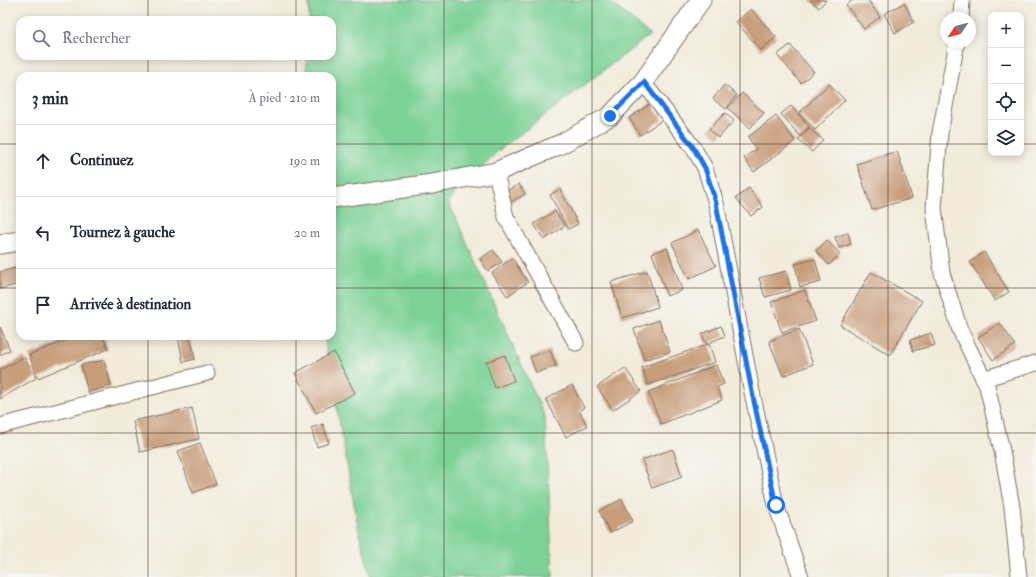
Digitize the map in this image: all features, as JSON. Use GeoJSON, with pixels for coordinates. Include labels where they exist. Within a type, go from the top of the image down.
{"type":"FeatureCollection","features":[{"type":"Feature","properties":{"kind":"street"},"geometry":{"type":"LineString","coordinates":[[336,197],[432,184],[496,172],[561,144],[610,116],[644,82],[701,0]]}},
{"type":"Feature","properties":{"kind":"street"},"geometry":{"type":"LineString","coordinates":[[961,12],[962,0]]}},
{"type":"Feature","properties":{"kind":"street"},"geometry":{"type":"LineString","coordinates":[[955,48],[940,133],[934,208],[942,273],[960,330],[987,386],[1002,451],[1012,507],[1019,577]]}},
{"type":"Feature","properties":{"kind":"street"},"geometry":{"type":"LineString","coordinates":[[644,82],[693,147],[705,168],[716,203],[751,387],[776,505],[800,577]]}},
{"type":"Feature","properties":{"kind":"street"},"geometry":{"type":"LineString","coordinates":[[496,172],[506,217],[576,343]]}},
{"type":"Feature","properties":{"kind":"street"},"geometry":{"type":"LineString","coordinates":[[0,244],[16,242]]}},
{"type":"Feature","properties":{"kind":"street"},"geometry":{"type":"LineString","coordinates":[[983,379],[1036,363]]}},
{"type":"Feature","properties":{"kind":"street"},"geometry":{"type":"LineString","coordinates":[[0,426],[207,373]]}},
{"type":"Feature","properties":{"kind":"green space"},"geometry":{"type":"Polygon","coordinates":[[[309,0],[608,0],[650,35],[498,151],[448,201],[545,417],[553,577],[371,577],[360,537],[325,340],[336,340],[336,72],[306,72],[307,60],[336,60],[336,16],[309,16],[309,0]]]}},
{"type":"Feature","properties":{"kind":"building"},"geometry":{"type":"Polygon","coordinates":[[[810,0],[826,0],[819,8],[810,0]]]}},
{"type":"Feature","properties":{"kind":"building"},"geometry":{"type":"Polygon","coordinates":[[[853,0],[868,0],[880,17],[864,29],[846,5],[853,0]]]}},
{"type":"Feature","properties":{"kind":"building"},"geometry":{"type":"Polygon","coordinates":[[[904,3],[914,22],[895,33],[884,14],[904,3]]]}},
{"type":"Feature","properties":{"kind":"building"},"geometry":{"type":"Polygon","coordinates":[[[751,9],[776,37],[761,50],[736,22],[751,9]]]}},
{"type":"Feature","properties":{"kind":"building"},"geometry":{"type":"Polygon","coordinates":[[[790,45],[814,72],[801,83],[777,55],[790,45]]]}},
{"type":"Feature","properties":{"kind":"building"},"geometry":{"type":"Polygon","coordinates":[[[829,84],[845,100],[815,130],[799,113],[829,84]]]}},
{"type":"Feature","properties":{"kind":"building"},"geometry":{"type":"Polygon","coordinates":[[[724,85],[737,95],[726,109],[713,99],[724,85]]]}},
{"type":"Feature","properties":{"kind":"building"},"geometry":{"type":"Polygon","coordinates":[[[742,93],[764,113],[750,128],[728,108],[742,93]]]}},
{"type":"Feature","properties":{"kind":"building"},"geometry":{"type":"Polygon","coordinates":[[[651,103],[662,120],[640,135],[629,118],[651,103]]]}},
{"type":"Feature","properties":{"kind":"building"},"geometry":{"type":"Polygon","coordinates":[[[791,106],[809,127],[800,136],[781,114],[791,106]]]}},
{"type":"Feature","properties":{"kind":"building"},"geometry":{"type":"Polygon","coordinates":[[[725,113],[734,121],[718,138],[709,129],[725,113]]]}},
{"type":"Feature","properties":{"kind":"building"},"geometry":{"type":"Polygon","coordinates":[[[776,116],[795,141],[754,172],[744,158],[756,149],[748,137],[776,116]]]}},
{"type":"Feature","properties":{"kind":"building"},"geometry":{"type":"Polygon","coordinates":[[[809,128],[823,140],[812,152],[798,140],[809,128]]]}},
{"type":"Feature","properties":{"kind":"building"},"geometry":{"type":"Polygon","coordinates":[[[897,151],[912,198],[872,210],[857,164],[897,151]]]}},
{"type":"Feature","properties":{"kind":"building"},"geometry":{"type":"Polygon","coordinates":[[[519,184],[525,194],[511,202],[505,192],[519,184]]]}},
{"type":"Feature","properties":{"kind":"building"},"geometry":{"type":"Polygon","coordinates":[[[749,188],[763,207],[751,216],[736,198],[749,188]]]}},
{"type":"Feature","properties":{"kind":"building"},"geometry":{"type":"Polygon","coordinates":[[[560,189],[578,224],[568,229],[550,195],[560,189]]]}},
{"type":"Feature","properties":{"kind":"building"},"geometry":{"type":"Polygon","coordinates":[[[555,211],[565,226],[544,240],[534,224],[555,211]]]}},
{"type":"Feature","properties":{"kind":"building"},"geometry":{"type":"Polygon","coordinates":[[[698,230],[716,266],[689,279],[672,243],[698,230]]]}},
{"type":"Feature","properties":{"kind":"building"},"geometry":{"type":"Polygon","coordinates":[[[848,233],[851,244],[839,248],[835,237],[848,233]]]}},
{"type":"Feature","properties":{"kind":"building"},"geometry":{"type":"Polygon","coordinates":[[[827,240],[840,254],[829,265],[816,251],[827,240]]]}},
{"type":"Feature","properties":{"kind":"building"},"geometry":{"type":"Polygon","coordinates":[[[667,248],[682,290],[667,296],[652,253],[667,248]]]}},
{"type":"Feature","properties":{"kind":"building"},"geometry":{"type":"Polygon","coordinates":[[[493,250],[502,262],[488,271],[480,259],[493,250]]]}},
{"type":"Feature","properties":{"kind":"building"},"geometry":{"type":"Polygon","coordinates":[[[984,252],[1009,292],[995,301],[970,262],[984,252]]]}},
{"type":"Feature","properties":{"kind":"building"},"geometry":{"type":"Polygon","coordinates":[[[512,258],[528,282],[507,296],[492,273],[512,258]]]}},
{"type":"Feature","properties":{"kind":"building"},"geometry":{"type":"Polygon","coordinates":[[[815,259],[821,282],[800,287],[795,264],[815,259]]]}},
{"type":"Feature","properties":{"kind":"building"},"geometry":{"type":"Polygon","coordinates":[[[16,268],[16,285],[0,289],[0,272],[16,268]]]}},
{"type":"Feature","properties":{"kind":"building"},"geometry":{"type":"Polygon","coordinates":[[[647,271],[658,307],[622,318],[611,282],[647,271]]]}},
{"type":"Feature","properties":{"kind":"building"},"geometry":{"type":"Polygon","coordinates":[[[786,271],[791,290],[765,297],[759,278],[786,271]]]}},
{"type":"Feature","properties":{"kind":"building"},"geometry":{"type":"Polygon","coordinates":[[[871,272],[922,301],[890,355],[840,325],[871,272]]]}},
{"type":"Feature","properties":{"kind":"building"},"geometry":{"type":"Polygon","coordinates":[[[805,290],[816,321],[782,332],[771,302],[805,290]]]}},
{"type":"Feature","properties":{"kind":"building"},"geometry":{"type":"Polygon","coordinates":[[[659,320],[670,352],[644,360],[634,329],[659,320]]]}},
{"type":"Feature","properties":{"kind":"building"},"geometry":{"type":"Polygon","coordinates":[[[1000,323],[1015,345],[993,360],[978,337],[1000,323]]]}},
{"type":"Feature","properties":{"kind":"building"},"geometry":{"type":"Polygon","coordinates":[[[721,326],[725,336],[706,344],[702,334],[721,326]]]}},
{"type":"Feature","properties":{"kind":"building"},"geometry":{"type":"Polygon","coordinates":[[[0,327],[10,350],[0,355],[0,327]]]}},
{"type":"Feature","properties":{"kind":"building"},"geometry":{"type":"Polygon","coordinates":[[[799,329],[813,364],[783,376],[769,341],[799,329]]]}},
{"type":"Feature","properties":{"kind":"building"},"geometry":{"type":"Polygon","coordinates":[[[931,333],[935,345],[913,351],[910,340],[931,333]]]}},
{"type":"Feature","properties":{"kind":"building"},"geometry":{"type":"Polygon","coordinates":[[[67,340],[105,340],[108,349],[38,378],[29,355],[67,340]]]}},
{"type":"Feature","properties":{"kind":"building"},"geometry":{"type":"Polygon","coordinates":[[[179,340],[191,340],[195,359],[183,362],[179,340]]]}},
{"type":"Feature","properties":{"kind":"building"},"geometry":{"type":"Polygon","coordinates":[[[709,344],[715,362],[648,385],[642,367],[709,344]]]}},
{"type":"Feature","properties":{"kind":"building"},"geometry":{"type":"Polygon","coordinates":[[[550,350],[556,366],[536,373],[530,357],[550,350]]]}},
{"type":"Feature","properties":{"kind":"building"},"geometry":{"type":"Polygon","coordinates":[[[334,352],[355,393],[316,413],[295,373],[334,352]]]}},
{"type":"Feature","properties":{"kind":"building"},"geometry":{"type":"Polygon","coordinates":[[[505,355],[514,381],[495,388],[486,362],[505,355]]]}},
{"type":"Feature","properties":{"kind":"building"},"geometry":{"type":"Polygon","coordinates":[[[24,357],[36,378],[0,399],[0,370],[24,357]]]}},
{"type":"Feature","properties":{"kind":"building"},"geometry":{"type":"Polygon","coordinates":[[[104,360],[111,386],[88,392],[81,365],[104,360]]]}},
{"type":"Feature","properties":{"kind":"building"},"geometry":{"type":"Polygon","coordinates":[[[716,365],[724,384],[717,387],[722,400],[661,424],[648,392],[716,365]]]}},
{"type":"Feature","properties":{"kind":"building"},"geometry":{"type":"Polygon","coordinates":[[[625,368],[641,391],[613,410],[597,387],[625,368]]]}},
{"type":"Feature","properties":{"kind":"building"},"geometry":{"type":"Polygon","coordinates":[[[572,385],[584,408],[579,410],[587,426],[566,437],[546,399],[572,385]]]}},
{"type":"Feature","properties":{"kind":"building"},"geometry":{"type":"Polygon","coordinates":[[[192,408],[199,439],[140,452],[133,421],[192,408]]]}},
{"type":"Feature","properties":{"kind":"building"},"geometry":{"type":"Polygon","coordinates":[[[323,424],[329,443],[317,447],[311,428],[323,424]]]}},
{"type":"Feature","properties":{"kind":"building"},"geometry":{"type":"Polygon","coordinates":[[[200,443],[216,484],[193,493],[178,451],[200,443]]]}},
{"type":"Feature","properties":{"kind":"building"},"geometry":{"type":"Polygon","coordinates":[[[673,449],[682,477],[652,488],[642,460],[673,449]]]}},
{"type":"Feature","properties":{"kind":"building"},"geometry":{"type":"Polygon","coordinates":[[[622,499],[633,521],[610,533],[599,511],[622,499]]]}},
{"type":"Feature","properties":{"kind":"route"},"geometry":{"type":"LineString","coordinates":[[610,116],[644,82],[693,147],[705,168],[716,203],[751,387],[776,505]]}}]}
